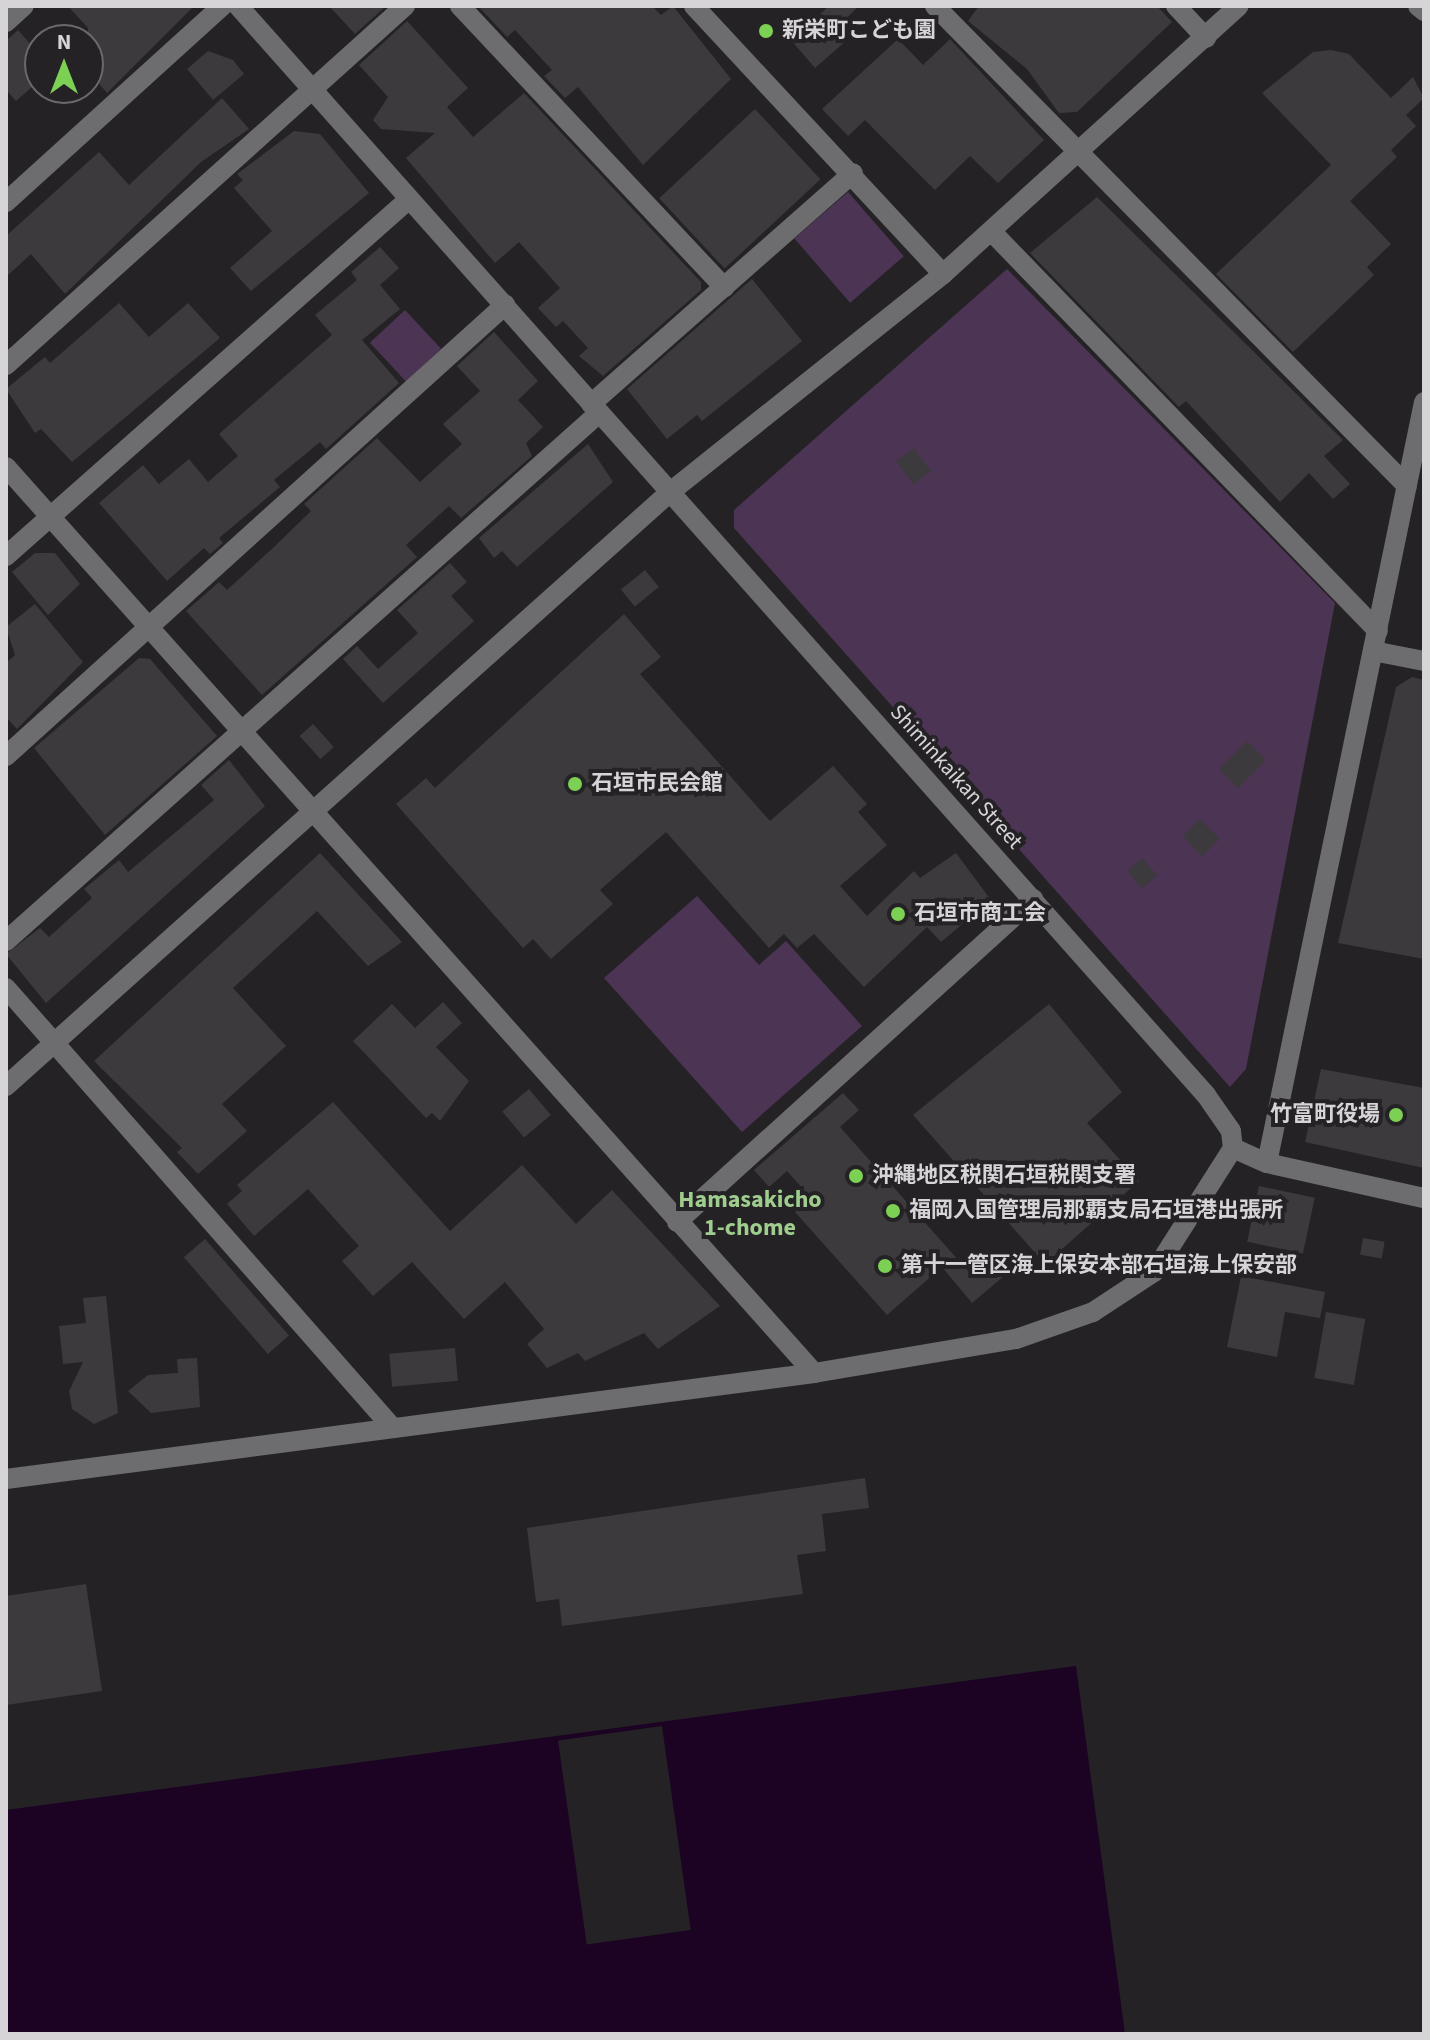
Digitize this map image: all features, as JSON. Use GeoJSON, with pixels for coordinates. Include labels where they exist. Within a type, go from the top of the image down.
{"type":"FeatureCollection","features":[{"type":"Feature","properties":{"kind":"street"},"geometry":{"type":"LineString","coordinates":[[6,22],[24,6]]}},
{"type":"Feature","properties":{"kind":"street"},"geometry":{"type":"LineString","coordinates":[[6,202],[222,6]]}},
{"type":"Feature","properties":{"kind":"street","name":"Shiminkaikan Street"},"geometry":{"type":"LineString","coordinates":[[238,6],[1206,1095],[1231,1131],[1233,1148]]}},
{"type":"Feature","properties":{"kind":"street"},"geometry":{"type":"LineString","coordinates":[[6,365],[405,6]]}},
{"type":"Feature","properties":{"kind":"street"},"geometry":{"type":"LineString","coordinates":[[460,6],[724,287]]}},
{"type":"Feature","properties":{"kind":"street"},"geometry":{"type":"LineString","coordinates":[[694,6],[853,173],[943,274]]}},
{"type":"Feature","properties":{"kind":"street"},"geometry":{"type":"LineString","coordinates":[[935,6],[1407,486]]}},
{"type":"Feature","properties":{"kind":"street"},"geometry":{"type":"LineString","coordinates":[[1176,6],[1206,38]]}},
{"type":"Feature","properties":{"kind":"street"},"geometry":{"type":"LineString","coordinates":[[6,1086],[317,814],[669,493],[943,274],[1239,6]]}},
{"type":"Feature","properties":{"kind":"street"},"geometry":{"type":"LineString","coordinates":[[1418,6],[1424,11]]}},
{"type":"Feature","properties":{"kind":"street"},"geometry":{"type":"LineString","coordinates":[[6,941],[243,732],[724,287],[853,173]]}},
{"type":"Feature","properties":{"kind":"street"},"geometry":{"type":"LineString","coordinates":[[6,556],[408,200]]}},
{"type":"Feature","properties":{"kind":"street"},"geometry":{"type":"LineString","coordinates":[[992,232],[1376,641],[1424,661]]}},
{"type":"Feature","properties":{"kind":"street"},"geometry":{"type":"LineString","coordinates":[[6,756],[505,305]]}},
{"type":"Feature","properties":{"kind":"street"},"geometry":{"type":"LineString","coordinates":[[1267,1163],[1424,402]]}},
{"type":"Feature","properties":{"kind":"street"},"geometry":{"type":"LineString","coordinates":[[6,467],[814,1373]]}},
{"type":"Feature","properties":{"kind":"street"},"geometry":{"type":"LineString","coordinates":[[677,1222],[1033,899]]}},
{"type":"Feature","properties":{"kind":"street"},"geometry":{"type":"LineString","coordinates":[[6,988],[391,1426]]}},
{"type":"Feature","properties":{"kind":"street"},"geometry":{"type":"LineString","coordinates":[[6,1479],[391,1426],[814,1373],[1016,1339],[1093,1312],[1154,1272],[1233,1148],[1267,1163],[1424,1198]]}},
{"type":"Feature","properties":{"kind":"shaded area"},"geometry":{"type":"Polygon","coordinates":[[[848,192],[904,256],[850,303],[794,239],[848,192]]]}},
{"type":"Feature","properties":{"kind":"shaded area"},"geometry":{"type":"Polygon","coordinates":[[[1007,269],[1335,603],[1246,1069],[1230,1087],[734,528],[734,510],[1007,269]]]}},
{"type":"Feature","properties":{"kind":"shaded area"},"geometry":{"type":"Polygon","coordinates":[[[405,310],[441,349],[406,381],[370,343],[405,310]]]}},
{"type":"Feature","properties":{"kind":"shaded area"},"geometry":{"type":"Polygon","coordinates":[[[697,896],[759,965],[786,941],[862,1026],[742,1132],[604,978],[697,896]]]}},
{"type":"Feature","properties":{"kind":"shaded area"},"geometry":{"type":"Polygon","coordinates":[[[1076,1666],[1125,2034],[6,2034],[6,1810],[1076,1666]]]}},
{"type":"Feature","properties":{"kind":"pier"},"geometry":{"type":"Polygon","coordinates":[[[662,1726],[691,1930],[587,1945],[558,1741],[662,1726]]]}},
{"type":"Feature","properties":{"kind":"building"},"geometry":{"type":"Polygon","coordinates":[[[68,6],[194,6],[107,93],[104,90],[104,24],[84,24],[68,6]]]}},
{"type":"Feature","properties":{"kind":"building"},"geometry":{"type":"Polygon","coordinates":[[[329,6],[386,6],[355,34],[329,6]]]}},
{"type":"Feature","properties":{"kind":"building"},"geometry":{"type":"Polygon","coordinates":[[[478,6],[652,6],[661,15],[673,6],[731,79],[643,165],[578,87],[565,98],[544,76],[552,70],[515,30],[507,37],[478,6]]]}},
{"type":"Feature","properties":{"kind":"building"},"geometry":{"type":"Polygon","coordinates":[[[829,6],[859,6],[836,28],[847,40],[815,68],[791,40],[829,6]]]}},
{"type":"Feature","properties":{"kind":"building"},"geometry":{"type":"Polygon","coordinates":[[[979,6],[1157,6],[1172,22],[1077,112],[1059,113],[1027,69],[968,21],[979,6]]]}},
{"type":"Feature","properties":{"kind":"building"},"geometry":{"type":"Polygon","coordinates":[[[407,21],[468,88],[447,107],[473,137],[524,93],[701,282],[701,290],[603,376],[579,356],[588,348],[563,321],[556,327],[538,308],[560,288],[519,242],[495,263],[406,158],[435,133],[381,129],[373,120],[388,97],[359,65],[407,21]]]}},
{"type":"Feature","properties":{"kind":"building"},"geometry":{"type":"Polygon","coordinates":[[[18,30],[24,37],[24,94],[16,101],[6,90],[6,41],[18,30]]]}},
{"type":"Feature","properties":{"kind":"building"},"geometry":{"type":"Polygon","coordinates":[[[898,39],[923,65],[950,39],[1044,140],[998,183],[970,156],[935,190],[865,120],[848,136],[822,109],[898,39]]]}},
{"type":"Feature","properties":{"kind":"building"},"geometry":{"type":"Polygon","coordinates":[[[1331,50],[1349,54],[1391,98],[1413,77],[1424,98],[1406,115],[1416,126],[1391,150],[1397,157],[1350,201],[1391,244],[1367,267],[1374,275],[1293,352],[1216,274],[1331,165],[1262,93],[1313,52],[1331,50]]]}},
{"type":"Feature","properties":{"kind":"building"},"geometry":{"type":"Polygon","coordinates":[[[208,51],[233,60],[244,74],[213,100],[187,69],[208,51]]]}},
{"type":"Feature","properties":{"kind":"building"},"geometry":{"type":"Polygon","coordinates":[[[222,98],[249,129],[201,162],[65,294],[31,254],[6,277],[6,236],[99,152],[129,185],[222,98]]]}},
{"type":"Feature","properties":{"kind":"building"},"geometry":{"type":"Polygon","coordinates":[[[755,109],[820,179],[725,269],[659,198],[755,109]]]}},
{"type":"Feature","properties":{"kind":"building"},"geometry":{"type":"Polygon","coordinates":[[[294,131],[320,134],[369,193],[251,291],[230,268],[272,231],[234,188],[243,180],[237,174],[294,131]]]}},
{"type":"Feature","properties":{"kind":"building"},"geometry":{"type":"Polygon","coordinates":[[[1097,197],[1343,440],[1324,456],[1350,484],[1333,499],[1309,473],[1280,502],[1186,401],[1179,407],[1030,253],[1097,197]]]}},
{"type":"Feature","properties":{"kind":"building"},"geometry":{"type":"Polygon","coordinates":[[[380,247],[399,268],[380,285],[400,309],[362,340],[399,383],[326,449],[320,442],[274,480],[280,487],[219,538],[223,543],[210,554],[204,548],[167,581],[99,503],[143,465],[159,484],[189,459],[208,482],[238,456],[219,434],[332,335],[315,315],[357,280],[351,272],[380,247]]]}},
{"type":"Feature","properties":{"kind":"building"},"geometry":{"type":"Polygon","coordinates":[[[752,279],[802,341],[702,421],[697,415],[667,439],[627,389],[752,279]]]}},
{"type":"Feature","properties":{"kind":"building"},"geometry":{"type":"Polygon","coordinates":[[[119,303],[149,337],[188,303],[220,338],[72,462],[41,429],[35,433],[6,389],[45,357],[50,363],[119,303]]]}},
{"type":"Feature","properties":{"kind":"building"},"geometry":{"type":"Polygon","coordinates":[[[494,332],[538,381],[518,400],[543,427],[526,443],[532,456],[461,518],[449,506],[406,545],[417,557],[262,695],[186,611],[219,582],[227,590],[311,511],[304,504],[377,438],[420,482],[462,444],[443,424],[480,391],[457,366],[494,332]]]}},
{"type":"Feature","properties":{"kind":"building"},"geometry":{"type":"Polygon","coordinates":[[[588,444],[613,482],[517,567],[502,551],[494,558],[479,538],[588,444]]]}},
{"type":"Feature","properties":{"kind":"building"},"geometry":{"type":"Polygon","coordinates":[[[914,448],[931,471],[913,484],[896,461],[914,448]]]}},
{"type":"Feature","properties":{"kind":"building"},"geometry":{"type":"Polygon","coordinates":[[[35,553],[55,553],[80,584],[48,615],[12,572],[35,553]]]}},
{"type":"Feature","properties":{"kind":"building"},"geometry":{"type":"Polygon","coordinates":[[[450,563],[467,582],[451,596],[474,621],[383,703],[343,659],[357,646],[378,669],[418,633],[397,610],[450,563]]]}},
{"type":"Feature","properties":{"kind":"building"},"geometry":{"type":"Polygon","coordinates":[[[645,570],[659,587],[635,607],[621,590],[645,570]]]}},
{"type":"Feature","properties":{"kind":"building"},"geometry":{"type":"Polygon","coordinates":[[[35,604],[83,662],[17,729],[6,717],[6,663],[15,655],[6,627],[35,604]]]}},
{"type":"Feature","properties":{"kind":"building"},"geometry":{"type":"Polygon","coordinates":[[[624,614],[661,657],[640,674],[770,821],[833,766],[867,804],[858,812],[887,845],[840,886],[867,916],[914,871],[920,878],[956,853],[991,900],[941,942],[927,927],[864,987],[814,934],[797,948],[784,934],[769,948],[666,832],[600,890],[613,904],[551,959],[533,939],[523,948],[396,804],[426,778],[435,788],[624,614]]]}},
{"type":"Feature","properties":{"kind":"building"},"geometry":{"type":"Polygon","coordinates":[[[139,658],[150,659],[217,736],[105,835],[34,748],[139,658]]]}},
{"type":"Feature","properties":{"kind":"building"},"geometry":{"type":"Polygon","coordinates":[[[1412,677],[1424,680],[1424,959],[1338,943],[1396,687],[1412,677]]]}},
{"type":"Feature","properties":{"kind":"building"},"geometry":{"type":"Polygon","coordinates":[[[313,724],[334,747],[320,759],[300,736],[313,724]]]}},
{"type":"Feature","properties":{"kind":"building"},"geometry":{"type":"Polygon","coordinates":[[[1247,741],[1266,760],[1238,788],[1219,769],[1247,741]]]}},
{"type":"Feature","properties":{"kind":"building"},"geometry":{"type":"Polygon","coordinates":[[[229,760],[265,806],[46,1003],[6,954],[40,928],[49,937],[92,898],[84,889],[119,860],[128,872],[214,800],[201,785],[229,760]]]}},
{"type":"Feature","properties":{"kind":"building"},"geometry":{"type":"Polygon","coordinates":[[[1200,819],[1220,839],[1202,856],[1182,837],[1200,819]]]}},
{"type":"Feature","properties":{"kind":"building"},"geometry":{"type":"Polygon","coordinates":[[[320,853],[402,942],[368,966],[317,911],[233,988],[286,1046],[222,1104],[247,1131],[198,1174],[177,1152],[182,1148],[94,1061],[320,853]]]}},
{"type":"Feature","properties":{"kind":"building"},"geometry":{"type":"Polygon","coordinates":[[[1142,858],[1157,875],[1142,888],[1127,871],[1142,858]]]}},
{"type":"Feature","properties":{"kind":"building"},"geometry":{"type":"Polygon","coordinates":[[[443,1002],[462,1023],[436,1047],[469,1081],[440,1121],[432,1113],[426,1118],[353,1041],[392,1004],[415,1028],[443,1002]]]}},
{"type":"Feature","properties":{"kind":"building"},"geometry":{"type":"Polygon","coordinates":[[[1049,1004],[1122,1092],[1087,1123],[1139,1181],[1045,1264],[913,1115],[1049,1004]]]}},
{"type":"Feature","properties":{"kind":"building"},"geometry":{"type":"Polygon","coordinates":[[[1321,1069],[1424,1088],[1424,1168],[1305,1142],[1321,1069]]]}},
{"type":"Feature","properties":{"kind":"building"},"geometry":{"type":"Polygon","coordinates":[[[529,1089],[551,1115],[524,1138],[502,1111],[529,1089]]]}},
{"type":"Feature","properties":{"kind":"building"},"geometry":{"type":"Polygon","coordinates":[[[843,1093],[859,1110],[840,1127],[968,1271],[984,1257],[1004,1276],[972,1303],[942,1267],[887,1315],[795,1212],[811,1198],[787,1171],[769,1187],[754,1170],[843,1093]]]}},
{"type":"Feature","properties":{"kind":"building"},"geometry":{"type":"Polygon","coordinates":[[[333,1102],[450,1231],[522,1165],[576,1224],[612,1190],[720,1306],[658,1349],[644,1333],[585,1361],[578,1353],[547,1368],[527,1344],[544,1329],[505,1282],[464,1319],[412,1262],[373,1296],[342,1261],[359,1246],[308,1189],[254,1236],[227,1204],[242,1191],[237,1185],[333,1102]]]}},
{"type":"Feature","properties":{"kind":"building"},"geometry":{"type":"Polygon","coordinates":[[[1259,1186],[1315,1198],[1303,1254],[1247,1242],[1259,1186]]]}},
{"type":"Feature","properties":{"kind":"building"},"geometry":{"type":"Polygon","coordinates":[[[1363,1238],[1385,1242],[1382,1259],[1360,1255],[1363,1238]]]}},
{"type":"Feature","properties":{"kind":"building"},"geometry":{"type":"Polygon","coordinates":[[[205,1239],[289,1336],[268,1354],[184,1257],[205,1239]]]}},
{"type":"Feature","properties":{"kind":"building"},"geometry":{"type":"Polygon","coordinates":[[[1241,1276],[1325,1292],[1320,1318],[1285,1312],[1277,1357],[1227,1347],[1241,1276]]]}},
{"type":"Feature","properties":{"kind":"building"},"geometry":{"type":"Polygon","coordinates":[[[106,1296],[118,1413],[94,1424],[72,1409],[69,1391],[83,1362],[63,1364],[59,1326],[86,1323],[83,1298],[106,1296]]]}},
{"type":"Feature","properties":{"kind":"building"},"geometry":{"type":"Polygon","coordinates":[[[1326,1312],[1365,1319],[1354,1385],[1314,1378],[1326,1312]]]}},
{"type":"Feature","properties":{"kind":"building"},"geometry":{"type":"Polygon","coordinates":[[[455,1348],[458,1381],[392,1387],[389,1354],[455,1348]]]}},
{"type":"Feature","properties":{"kind":"building"},"geometry":{"type":"Polygon","coordinates":[[[197,1358],[200,1407],[151,1413],[128,1391],[148,1375],[178,1373],[177,1359],[197,1358]]]}},
{"type":"Feature","properties":{"kind":"building"},"geometry":{"type":"Polygon","coordinates":[[[865,1478],[869,1508],[822,1514],[826,1551],[797,1555],[803,1594],[562,1626],[559,1599],[536,1602],[527,1528],[865,1478]]]}},
{"type":"Feature","properties":{"kind":"building"},"geometry":{"type":"Polygon","coordinates":[[[86,1584],[102,1691],[6,1705],[6,1596],[86,1584]]]}},
{"type":"Feature","properties":{"kind":"place","name":"新栄町こども園"},"geometry":{"type":"Point","coordinates":[766,31]}},
{"type":"Feature","properties":{"kind":"place","name":"石垣市民会館"},"geometry":{"type":"Point","coordinates":[575,784]}},
{"type":"Feature","properties":{"kind":"place","name":"石垣市商工会"},"geometry":{"type":"Point","coordinates":[898,914]}},
{"type":"Feature","properties":{"kind":"place","name":"竹富町役場"},"geometry":{"type":"Point","coordinates":[1396,1115]}},
{"type":"Feature","properties":{"kind":"place","name":"沖縄地区税関石垣税関支署"},"geometry":{"type":"Point","coordinates":[856,1176]}},
{"type":"Feature","properties":{"kind":"place","name":"福岡入国管理局那覇支局石垣港出張所"},"geometry":{"type":"Point","coordinates":[893,1211]}},
{"type":"Feature","properties":{"kind":"place","name":"第十一管区海上保安本部石垣海上保安部"},"geometry":{"type":"Point","coordinates":[885,1266]}},
{"type":"Feature","properties":{"kind":"district","name":"Hamasakicho 1-chome"},"geometry":{"type":"Point","coordinates":[750,1214]}}]}
